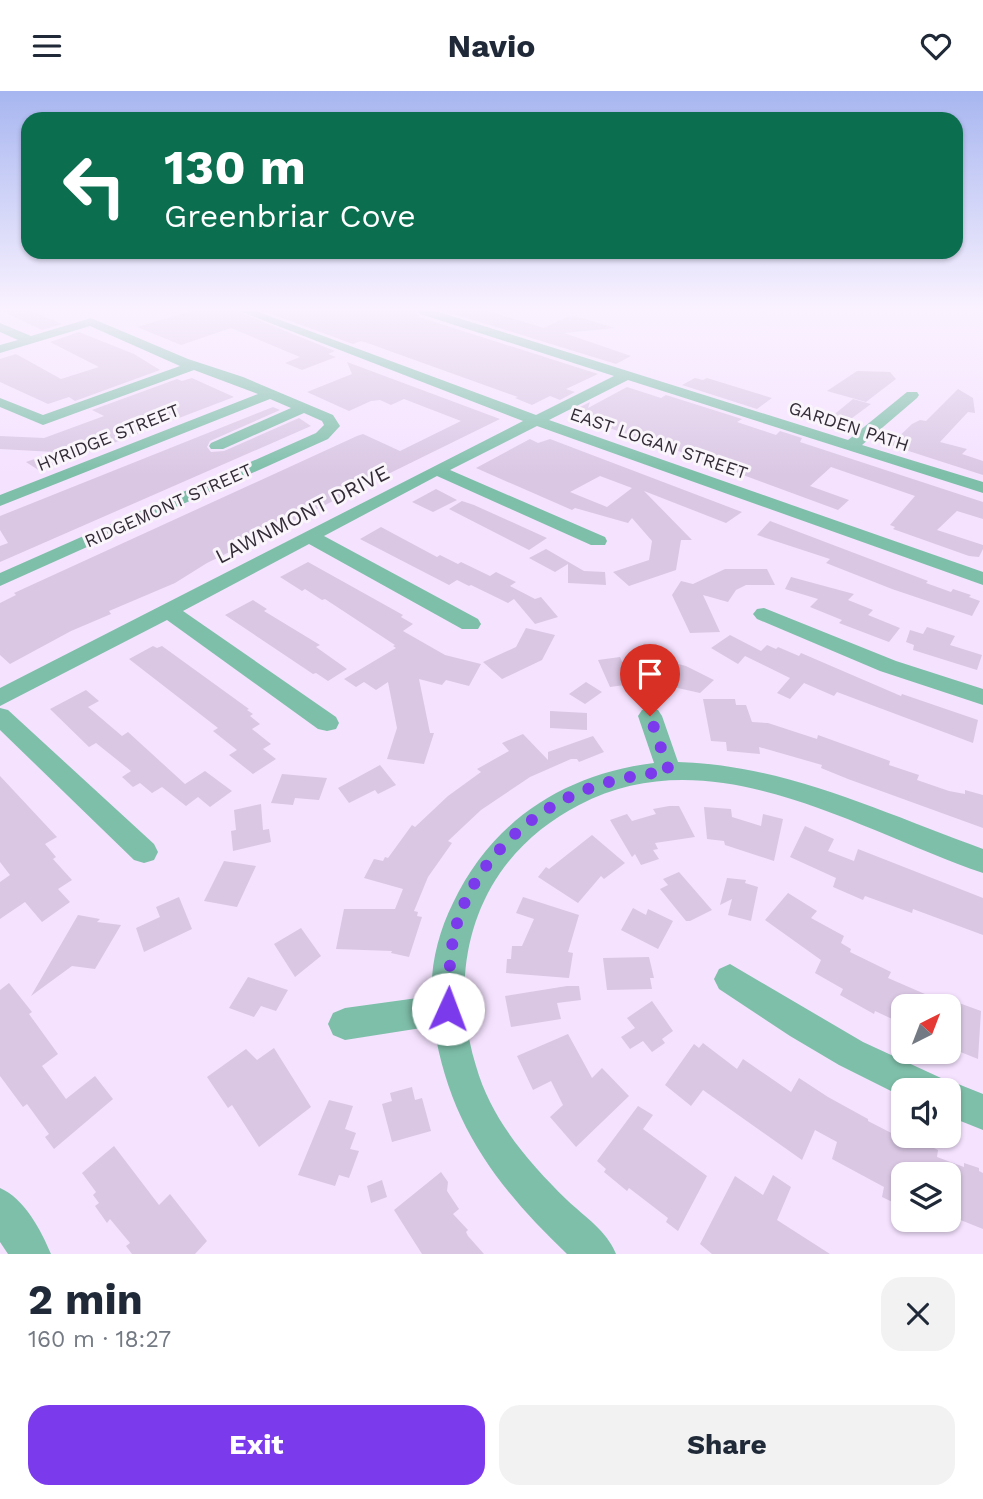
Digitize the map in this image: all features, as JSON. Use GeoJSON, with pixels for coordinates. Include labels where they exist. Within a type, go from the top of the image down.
{"type":"FeatureCollection","features":[{"type":"Feature","properties":{"kind":"street","name":"EAST LOGAN STREET"},"geometry":{"type":"LineString","coordinates":[[390,365],[983,579]]}},
{"type":"Feature","properties":{"kind":"street","name":"GARDEN PATH"},"geometry":{"type":"LineString","coordinates":[[595,365],[983,488]]}},
{"type":"Feature","properties":{"kind":"street"},"geometry":{"type":"LineString","coordinates":[[0,402],[43,420],[192,366],[238,380],[304,408]]}},
{"type":"Feature","properties":{"kind":"street","name":"LAWNMONT DRIVE"},"geometry":{"type":"LineString","coordinates":[[0,698],[436,470],[626,375]]}},
{"type":"Feature","properties":{"kind":"street","name":"HYRIDGE STREET"},"geometry":{"type":"LineString","coordinates":[[0,501],[270,394]]}},
{"type":"Feature","properties":{"kind":"street"},"geometry":{"type":"LineString","coordinates":[[851,446],[912,395]]}},
{"type":"Feature","properties":{"kind":"street"},"geometry":{"type":"LineString","coordinates":[[217,446],[304,408]]}},
{"type":"Feature","properties":{"kind":"street","name":"RIDGEMONT STREET"},"geometry":{"type":"LineString","coordinates":[[0,580],[321,436],[332,426],[328,418],[304,408]]}},
{"type":"Feature","properties":{"kind":"street"},"geometry":{"type":"LineString","coordinates":[[436,470],[598,541]]}},
{"type":"Feature","properties":{"kind":"street"},"geometry":{"type":"LineString","coordinates":[[309,536],[470,624]]}},
{"type":"Feature","properties":{"kind":"street"},"geometry":{"type":"LineString","coordinates":[[167,610],[327,723]]}},
{"type":"Feature","properties":{"kind":"street"},"geometry":{"type":"LineString","coordinates":[[764,614],[887,666],[983,697]]}},
{"type":"Feature","properties":{"kind":"street"},"geometry":{"type":"LineString","coordinates":[[0,716],[144,852]]}},
{"type":"Feature","properties":{"kind":"street"},"geometry":{"type":"LineString","coordinates":[[650,716],[669,771]]}},
{"type":"Feature","properties":{"kind":"street"},"geometry":{"type":"LineString","coordinates":[[596,1254],[558,1218],[509,1164],[483,1125],[464,1084],[453,1045],[448,1009],[449,968],[454,933],[464,903],[480,874],[498,850],[543,812],[573,796],[622,778],[669,771],[704,772],[767,782],[983,861]]}},
{"type":"Feature","properties":{"kind":"street"},"geometry":{"type":"LineString","coordinates":[[730,979],[784,1016],[845,1050],[904,1078]]}},
{"type":"Feature","properties":{"kind":"street"},"geometry":{"type":"LineString","coordinates":[[345,1024],[448,1009]]}},
{"type":"Feature","properties":{"kind":"street"},"geometry":{"type":"LineString","coordinates":[[961,1103],[983,1112]]}},
{"type":"Feature","properties":{"kind":"street"},"geometry":{"type":"LineString","coordinates":[[0,1207],[31,1254]]}},
{"type":"Feature","properties":{"kind":"building"},"geometry":{"type":"Polygon","coordinates":[[[0,365],[36,365],[61,379],[99,367],[96,365],[152,365],[160,370],[75,401],[69,397],[48,404],[0,382],[0,365]]]}},
{"type":"Feature","properties":{"kind":"building"},"geometry":{"type":"Polygon","coordinates":[[[291,365],[314,365],[302,370],[291,365]]]}},
{"type":"Feature","properties":{"kind":"building"},"geometry":{"type":"Polygon","coordinates":[[[348,365],[356,365],[500,419],[207,563],[175,583],[109,611],[111,614],[71,631],[10,664],[0,655],[0,603],[16,595],[14,593],[357,436],[363,434],[400,451],[461,421],[404,399],[391,405],[380,400],[371,401],[349,411],[307,392],[352,374],[348,365]]]}},
{"type":"Feature","properties":{"kind":"building"},"geometry":{"type":"Polygon","coordinates":[[[430,365],[571,365],[598,374],[566,389],[575,392],[560,400],[550,396],[532,405],[515,398],[518,397],[430,365]]]}},
{"type":"Feature","properties":{"kind":"building"},"geometry":{"type":"Polygon","coordinates":[[[857,371],[890,372],[896,379],[866,402],[827,391],[857,371]]]}},
{"type":"Feature","properties":{"kind":"building"},"geometry":{"type":"Polygon","coordinates":[[[192,378],[234,397],[40,471],[26,462],[54,452],[0,449],[0,436],[44,438],[104,416],[92,410],[177,379],[182,381],[192,378]]]}},
{"type":"Feature","properties":{"kind":"building"},"geometry":{"type":"Polygon","coordinates":[[[695,378],[707,378],[772,398],[757,409],[682,385],[695,378]]]}},
{"type":"Feature","properties":{"kind":"building"},"geometry":{"type":"Polygon","coordinates":[[[627,387],[661,398],[666,395],[742,419],[737,422],[776,435],[780,431],[802,438],[800,442],[983,502],[983,519],[957,511],[937,530],[983,545],[983,549],[979,557],[969,556],[893,529],[895,527],[890,525],[915,496],[831,467],[810,486],[849,500],[838,510],[681,452],[573,416],[585,409],[580,407],[590,402],[588,408],[627,387]]]}},
{"type":"Feature","properties":{"kind":"building"},"geometry":{"type":"Polygon","coordinates":[[[958,389],[973,398],[975,413],[968,412],[940,442],[967,449],[962,454],[983,461],[983,475],[890,445],[912,424],[920,420],[926,421],[958,389]]]}},
{"type":"Feature","properties":{"kind":"building"},"geometry":{"type":"Polygon","coordinates":[[[853,399],[871,404],[840,427],[825,422],[853,399]]]}},
{"type":"Feature","properties":{"kind":"building"},"geometry":{"type":"Polygon","coordinates":[[[273,407],[280,410],[210,441],[207,447],[211,452],[224,451],[299,418],[311,426],[0,562],[0,546],[8,543],[0,530],[0,516],[273,407]]]}},
{"type":"Feature","properties":{"kind":"building"},"geometry":{"type":"Polygon","coordinates":[[[530,439],[538,443],[550,439],[742,512],[726,523],[644,491],[692,540],[681,540],[676,570],[629,586],[613,572],[649,560],[652,541],[632,518],[628,523],[575,508],[572,510],[476,468],[530,439]],[[600,476],[570,492],[607,507],[632,488],[600,476]]]}},
{"type":"Feature","properties":{"kind":"building"},"geometry":{"type":"Polygon","coordinates":[[[436,489],[457,500],[433,512],[412,502],[436,489]]]}},
{"type":"Feature","properties":{"kind":"building"},"geometry":{"type":"Polygon","coordinates":[[[462,501],[547,538],[529,550],[449,509],[462,501]]]}},
{"type":"Feature","properties":{"kind":"building"},"geometry":{"type":"Polygon","coordinates":[[[770,521],[928,581],[926,583],[951,592],[953,589],[971,595],[969,597],[980,601],[972,616],[892,589],[826,563],[830,559],[757,535],[770,521]]]}},
{"type":"Feature","properties":{"kind":"building"},"geometry":{"type":"Polygon","coordinates":[[[381,527],[437,557],[440,555],[458,564],[461,562],[490,576],[496,572],[516,582],[510,586],[535,599],[541,597],[558,617],[535,624],[514,599],[508,603],[457,580],[449,585],[360,539],[381,527]]]}},
{"type":"Feature","properties":{"kind":"building"},"geometry":{"type":"Polygon","coordinates":[[[546,549],[584,571],[605,572],[606,585],[568,583],[568,564],[555,572],[529,558],[546,549]]]}},
{"type":"Feature","properties":{"kind":"building"},"geometry":{"type":"Polygon","coordinates":[[[308,562],[403,615],[401,617],[413,624],[403,631],[445,655],[481,664],[469,686],[446,680],[442,685],[419,679],[430,733],[434,733],[424,764],[387,759],[397,728],[388,682],[376,690],[364,682],[356,687],[344,679],[396,648],[393,646],[395,645],[325,599],[322,600],[305,589],[302,591],[280,577],[308,562]]]}},
{"type":"Feature","properties":{"kind":"building"},"geometry":{"type":"Polygon","coordinates":[[[725,569],[767,569],[775,585],[746,585],[736,590],[728,602],[703,595],[720,632],[690,633],[672,595],[681,581],[693,584],[725,569]]]}},
{"type":"Feature","properties":{"kind":"building"},"geometry":{"type":"Polygon","coordinates":[[[791,577],[854,594],[848,600],[873,610],[868,615],[900,628],[889,642],[839,623],[842,620],[810,607],[818,599],[785,589],[791,577]]]}},
{"type":"Feature","properties":{"kind":"building"},"geometry":{"type":"Polygon","coordinates":[[[253,600],[267,609],[264,611],[320,645],[316,647],[347,669],[328,681],[316,673],[313,674],[225,615],[253,600]]]}},
{"type":"Feature","properties":{"kind":"building"},"geometry":{"type":"Polygon","coordinates":[[[927,627],[955,636],[950,645],[982,655],[977,670],[913,650],[914,645],[906,642],[910,630],[923,634],[927,627]]]}},
{"type":"Feature","properties":{"kind":"building"},"geometry":{"type":"Polygon","coordinates":[[[526,628],[555,635],[542,660],[502,679],[483,662],[516,647],[526,628]]]}},
{"type":"Feature","properties":{"kind":"building"},"geometry":{"type":"Polygon","coordinates":[[[730,635],[761,651],[767,645],[799,656],[801,653],[901,696],[902,694],[978,720],[973,743],[837,692],[834,696],[804,683],[790,699],[777,693],[790,678],[745,656],[738,664],[711,648],[730,635]]]}},
{"type":"Feature","properties":{"kind":"building"},"geometry":{"type":"Polygon","coordinates":[[[153,646],[162,646],[249,709],[247,710],[253,714],[250,716],[260,724],[252,729],[271,744],[263,749],[276,759],[253,774],[229,755],[237,750],[213,731],[218,728],[129,659],[153,646]]]}},
{"type":"Feature","properties":{"kind":"building"},"geometry":{"type":"Polygon","coordinates":[[[620,657],[632,684],[610,687],[598,660],[620,657]]]}},
{"type":"Feature","properties":{"kind":"building"},"geometry":{"type":"Polygon","coordinates":[[[651,657],[686,666],[714,680],[700,693],[651,682],[640,683],[651,657]]]}},
{"type":"Feature","properties":{"kind":"building"},"geometry":{"type":"Polygon","coordinates":[[[586,682],[602,692],[585,704],[569,694],[586,682]]]}},
{"type":"Feature","properties":{"kind":"building"},"geometry":{"type":"Polygon","coordinates":[[[86,690],[99,701],[88,707],[122,736],[128,732],[185,784],[205,771],[232,791],[210,807],[198,797],[186,806],[162,787],[152,793],[140,783],[133,787],[122,777],[131,771],[96,743],[89,747],[50,709],[86,690]]]}},
{"type":"Feature","properties":{"kind":"building"},"geometry":{"type":"Polygon","coordinates":[[[703,699],[735,699],[736,705],[746,705],[752,722],[768,723],[817,739],[818,735],[890,761],[889,765],[919,775],[917,780],[949,791],[965,794],[965,790],[983,795],[983,828],[848,779],[821,768],[822,765],[759,747],[760,754],[727,751],[726,742],[711,741],[703,699]]]}},
{"type":"Feature","properties":{"kind":"building"},"geometry":{"type":"Polygon","coordinates":[[[550,711],[587,713],[587,730],[550,728],[550,711]]]}},
{"type":"Feature","properties":{"kind":"building"},"geometry":{"type":"Polygon","coordinates":[[[523,734],[548,760],[548,752],[593,736],[604,752],[579,762],[577,759],[571,759],[530,777],[481,810],[448,841],[452,843],[428,877],[414,911],[418,912],[417,916],[422,917],[409,957],[391,953],[392,951],[336,949],[344,909],[395,909],[403,889],[364,878],[374,859],[383,861],[385,857],[388,858],[412,825],[415,827],[448,796],[481,772],[477,769],[509,751],[502,743],[523,734]]]}},
{"type":"Feature","properties":{"kind":"building"},"geometry":{"type":"Polygon","coordinates":[[[380,765],[396,785],[378,794],[375,790],[349,803],[338,788],[380,765]]]}},
{"type":"Feature","properties":{"kind":"building"},"geometry":{"type":"Polygon","coordinates":[[[282,774],[327,778],[319,800],[295,798],[293,805],[271,803],[282,774]]]}},
{"type":"Feature","properties":{"kind":"building"},"geometry":{"type":"Polygon","coordinates":[[[0,776],[57,837],[45,844],[56,857],[53,859],[72,880],[58,889],[70,902],[42,922],[25,902],[0,919],[0,882],[10,875],[0,862],[0,776]]]}},
{"type":"Feature","properties":{"kind":"building"},"geometry":{"type":"Polygon","coordinates":[[[261,804],[263,830],[269,829],[271,842],[233,851],[231,831],[236,830],[234,810],[261,804]]]}},
{"type":"Feature","properties":{"kind":"building"},"geometry":{"type":"Polygon","coordinates":[[[679,806],[695,837],[655,843],[658,849],[653,850],[659,859],[641,865],[635,854],[632,857],[610,820],[627,814],[632,821],[656,814],[653,809],[679,806]]]}},
{"type":"Feature","properties":{"kind":"building"},"geometry":{"type":"Polygon","coordinates":[[[704,807],[731,809],[732,817],[761,826],[763,814],[783,819],[774,861],[725,845],[724,841],[707,839],[704,807]]]}},
{"type":"Feature","properties":{"kind":"building"},"geometry":{"type":"Polygon","coordinates":[[[805,826],[834,839],[828,851],[854,861],[858,849],[983,898],[983,935],[913,909],[912,913],[865,896],[863,900],[833,887],[836,878],[790,857],[805,826]]]}},
{"type":"Feature","properties":{"kind":"building"},"geometry":{"type":"Polygon","coordinates":[[[592,835],[625,863],[604,879],[601,876],[578,903],[538,877],[546,867],[549,869],[592,835]]]}},
{"type":"Feature","properties":{"kind":"building"},"geometry":{"type":"Polygon","coordinates":[[[224,861],[256,866],[237,907],[204,901],[224,861]]]}},
{"type":"Feature","properties":{"kind":"building"},"geometry":{"type":"Polygon","coordinates":[[[679,872],[712,910],[686,921],[660,889],[668,885],[663,879],[679,872]]]}},
{"type":"Feature","properties":{"kind":"building"},"geometry":{"type":"Polygon","coordinates":[[[727,878],[746,880],[745,883],[758,887],[751,921],[728,915],[732,899],[720,905],[727,878]]]}},
{"type":"Feature","properties":{"kind":"building"},"geometry":{"type":"Polygon","coordinates":[[[788,893],[817,911],[811,918],[844,936],[841,943],[851,949],[850,952],[891,972],[888,978],[925,994],[891,994],[891,1018],[875,1011],[874,1014],[840,995],[843,989],[815,973],[821,960],[765,920],[788,893]]]}},
{"type":"Feature","properties":{"kind":"building"},"geometry":{"type":"Polygon","coordinates":[[[179,897],[192,929],[144,952],[136,928],[160,917],[156,907],[179,897]]]}},
{"type":"Feature","properties":{"kind":"building"},"geometry":{"type":"Polygon","coordinates":[[[523,897],[579,915],[568,952],[573,953],[569,978],[506,973],[512,946],[522,946],[534,919],[516,913],[523,897]]]}},
{"type":"Feature","properties":{"kind":"building"},"geometry":{"type":"Polygon","coordinates":[[[633,908],[646,915],[648,909],[673,921],[658,949],[621,930],[633,908]]]}},
{"type":"Feature","properties":{"kind":"building"},"geometry":{"type":"Polygon","coordinates":[[[78,915],[100,919],[97,922],[121,925],[95,969],[72,966],[31,996],[78,915]]]}},
{"type":"Feature","properties":{"kind":"building"},"geometry":{"type":"Polygon","coordinates":[[[301,928],[321,956],[295,977],[274,944],[301,928]]]}},
{"type":"Feature","properties":{"kind":"building"},"geometry":{"type":"Polygon","coordinates":[[[649,957],[654,978],[650,978],[652,989],[607,990],[603,958],[649,957]]]}},
{"type":"Feature","properties":{"kind":"building"},"geometry":{"type":"Polygon","coordinates":[[[248,977],[288,990],[276,1011],[261,1006],[254,1017],[229,1008],[248,977]]]}},
{"type":"Feature","properties":{"kind":"building"},"geometry":{"type":"Polygon","coordinates":[[[9,983],[32,1012],[29,1014],[58,1054],[42,1066],[66,1099],[95,1076],[113,1099],[54,1149],[45,1137],[49,1134],[27,1104],[23,1107],[0,1076],[0,990],[9,983]]]}},
{"type":"Feature","properties":{"kind":"building"},"geometry":{"type":"Polygon","coordinates":[[[579,986],[581,1000],[557,1003],[561,1019],[511,1027],[505,996],[579,986]]]}},
{"type":"Feature","properties":{"kind":"building"},"geometry":{"type":"Polygon","coordinates":[[[652,1001],[673,1031],[662,1039],[665,1043],[652,1052],[643,1041],[630,1049],[621,1037],[635,1028],[627,1018],[652,1001]]]}},
{"type":"Feature","properties":{"kind":"building"},"geometry":{"type":"Polygon","coordinates":[[[961,1004],[981,1011],[978,1059],[961,1052],[961,1004]]]}},
{"type":"Feature","properties":{"kind":"building"},"geometry":{"type":"Polygon","coordinates":[[[568,1034],[592,1078],[602,1068],[629,1096],[576,1147],[550,1117],[563,1105],[551,1081],[533,1090],[517,1056],[568,1034]]]}},
{"type":"Feature","properties":{"kind":"building"},"geometry":{"type":"Polygon","coordinates":[[[703,1043],[737,1069],[743,1059],[791,1092],[799,1078],[891,1133],[891,1148],[934,1148],[938,1150],[937,1157],[950,1162],[891,1162],[891,1201],[882,1197],[884,1187],[832,1159],[837,1142],[815,1130],[802,1160],[703,1090],[691,1106],[665,1085],[694,1044],[699,1048],[703,1043]]]}},
{"type":"Feature","properties":{"kind":"building"},"geometry":{"type":"Polygon","coordinates":[[[274,1048],[311,1107],[259,1147],[232,1105],[228,1108],[207,1077],[246,1049],[257,1060],[274,1048]]]}},
{"type":"Feature","properties":{"kind":"building"},"geometry":{"type":"Polygon","coordinates":[[[412,1087],[415,1100],[422,1098],[431,1131],[392,1142],[382,1104],[392,1101],[390,1093],[412,1087]]]}},
{"type":"Feature","properties":{"kind":"building"},"geometry":{"type":"Polygon","coordinates":[[[329,1100],[353,1106],[345,1129],[356,1133],[350,1149],[359,1151],[349,1178],[339,1175],[335,1186],[298,1175],[329,1100]]]}},
{"type":"Feature","properties":{"kind":"building"},"geometry":{"type":"Polygon","coordinates":[[[638,1106],[653,1115],[643,1129],[707,1176],[678,1231],[666,1222],[668,1218],[604,1172],[606,1169],[597,1161],[638,1106]]]}},
{"type":"Feature","properties":{"kind":"building"},"geometry":{"type":"Polygon","coordinates":[[[114,1146],[159,1205],[170,1194],[207,1241],[195,1254],[132,1254],[126,1246],[130,1243],[110,1219],[107,1223],[95,1206],[99,1203],[93,1195],[96,1192],[82,1173],[114,1146]]]}},
{"type":"Feature","properties":{"kind":"building"},"geometry":{"type":"Polygon","coordinates":[[[964,1163],[979,1168],[983,1173],[983,1229],[961,1220],[961,1166],[964,1167],[964,1163]]]}},
{"type":"Feature","properties":{"kind":"building"},"geometry":{"type":"Polygon","coordinates":[[[441,1172],[448,1182],[447,1191],[459,1209],[453,1214],[484,1254],[422,1254],[394,1210],[441,1172]]]}},
{"type":"Feature","properties":{"kind":"building"},"geometry":{"type":"Polygon","coordinates":[[[773,1175],[791,1187],[777,1220],[830,1254],[712,1254],[700,1244],[735,1176],[763,1195],[773,1175]]]}},
{"type":"Feature","properties":{"kind":"building"},"geometry":{"type":"Polygon","coordinates":[[[382,1180],[387,1197],[371,1203],[367,1186],[382,1180]]]}},
{"type":"Feature","properties":{"kind":"route"},"geometry":{"type":"LineString","coordinates":[[448,1009],[449,968],[454,933],[464,903],[480,874],[498,850],[543,812],[594,787],[622,778],[669,771],[650,716]]}}]}
